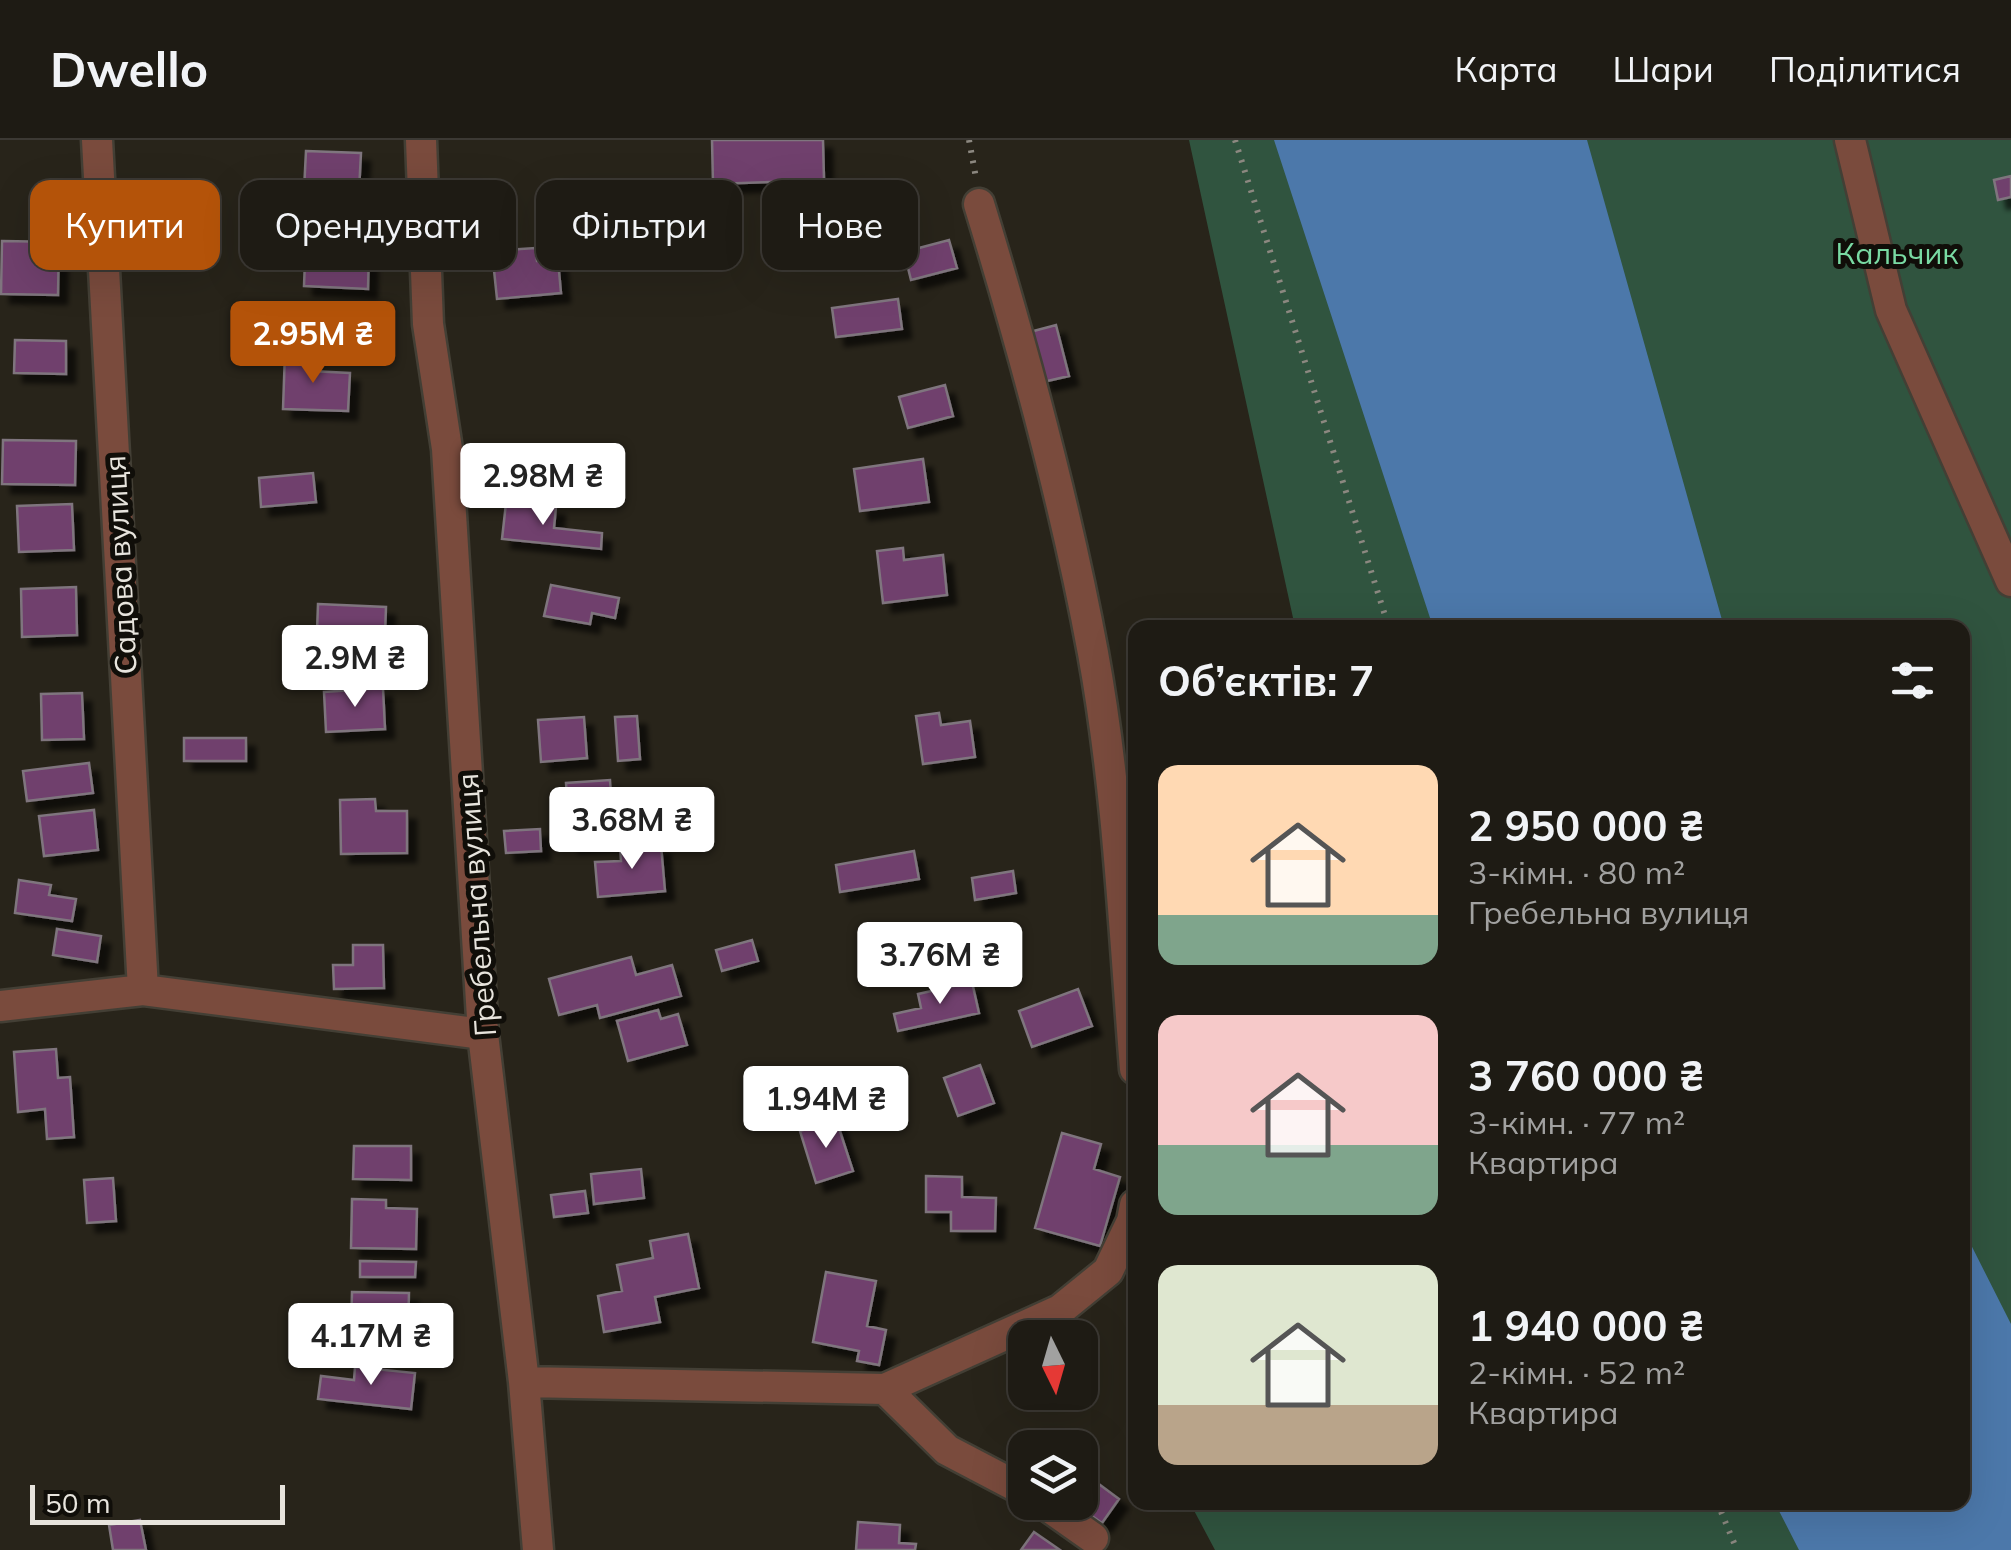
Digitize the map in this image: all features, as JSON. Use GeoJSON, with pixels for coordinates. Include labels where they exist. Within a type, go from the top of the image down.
{"type":"FeatureCollection","features":[{"type":"Feature","properties":{"kind":"street","name":"Садова вулиця"},"geometry":{"type":"LineString","coordinates":[[97,140],[144,990]]}},
{"type":"Feature","properties":{"kind":"street","name":"Гребельна вулиця"},"geometry":{"type":"LineString","coordinates":[[421,140],[428,324],[447,449],[483,1034],[524,1382],[538,1550]]}},
{"type":"Feature","properties":{"kind":"street"},"geometry":{"type":"LineString","coordinates":[[1850,140],[1890,310],[2011,581]]}},
{"type":"Feature","properties":{"kind":"street"},"geometry":{"type":"LineString","coordinates":[[979,204],[1019,333],[1093,654],[1115,821],[1128,982]]}},
{"type":"Feature","properties":{"kind":"street"},"geometry":{"type":"LineString","coordinates":[[0,1006],[144,990],[483,1034]]}},
{"type":"Feature","properties":{"kind":"street"},"geometry":{"type":"LineString","coordinates":[[524,1382],[885,1389],[1060,1310],[1108,1271],[1128,1229]]}},
{"type":"Feature","properties":{"kind":"street"},"geometry":{"type":"LineString","coordinates":[[885,1389],[947,1450],[1008,1479]]}},
{"type":"Feature","properties":{"kind":"street"},"geometry":{"type":"LineString","coordinates":[[1068,1520],[1093,1538]]}},
{"type":"Feature","properties":{"kind":"path"},"geometry":{"type":"LineString","coordinates":[[1235,140],[1386,620]]}},
{"type":"Feature","properties":{"kind":"path"},"geometry":{"type":"LineString","coordinates":[[1720,1510],[1737,1550]]}},
{"type":"Feature","properties":{"kind":"green space","name":"Кальчик"},"geometry":{"type":"Polygon","coordinates":[[[1189,140],[2011,140],[2011,1550],[1215,1550],[1194,1510],[1970,1510],[1970,620],[1293,620],[1189,140]]]}},
{"type":"Feature","properties":{"kind":"water"},"geometry":{"type":"Polygon","coordinates":[[[1274,140],[1587,140],[1722,620],[1431,620],[1274,140]]]}},
{"type":"Feature","properties":{"kind":"water"},"geometry":{"type":"Polygon","coordinates":[[[1970,1243],[2011,1324],[2011,1550],[1799,1550],[1779,1510],[1970,1510],[1970,1243]]]}},
{"type":"Feature","properties":{"kind":"building"},"geometry":{"type":"Polygon","coordinates":[[[712,140],[823,140],[824,180],[713,180],[712,140]]]}},
{"type":"Feature","properties":{"kind":"building"},"geometry":{"type":"Polygon","coordinates":[[[306,151],[361,153],[360,180],[305,180],[306,151]]]}},
{"type":"Feature","properties":{"kind":"building"},"geometry":{"type":"Polygon","coordinates":[[[2011,176],[2011,197],[1998,200],[1994,180],[2011,176]]]}},
{"type":"Feature","properties":{"kind":"building"},"geometry":{"type":"Polygon","coordinates":[[[949,240],[957,268],[911,280],[908,270],[918,270],[918,248],[949,240]]]}},
{"type":"Feature","properties":{"kind":"building"},"geometry":{"type":"Polygon","coordinates":[[[2,241],[30,241],[30,270],[58,270],[58,295],[1,294],[2,241]]]}},
{"type":"Feature","properties":{"kind":"building"},"geometry":{"type":"Polygon","coordinates":[[[535,248],[536,270],[559,270],[561,293],[497,299],[494,270],[516,270],[516,249],[535,248]]]}},
{"type":"Feature","properties":{"kind":"building"},"geometry":{"type":"Polygon","coordinates":[[[305,270],[369,270],[368,289],[304,286],[305,270]]]}},
{"type":"Feature","properties":{"kind":"building"},"geometry":{"type":"Polygon","coordinates":[[[898,299],[902,329],[836,337],[832,308],[898,299]]]}},
{"type":"Feature","properties":{"kind":"building"},"geometry":{"type":"Polygon","coordinates":[[[1056,325],[1069,376],[1043,382],[1030,332],[1056,325]]]}},
{"type":"Feature","properties":{"kind":"building"},"geometry":{"type":"Polygon","coordinates":[[[15,340],[66,341],[66,374],[14,373],[15,340]]]}},
{"type":"Feature","properties":{"kind":"building"},"geometry":{"type":"Polygon","coordinates":[[[285,352],[311,352],[311,371],[350,373],[348,411],[283,409],[285,352]]]}},
{"type":"Feature","properties":{"kind":"building"},"geometry":{"type":"Polygon","coordinates":[[[945,385],[953,416],[908,428],[899,397],[945,385]]]}},
{"type":"Feature","properties":{"kind":"building"},"geometry":{"type":"Polygon","coordinates":[[[3,440],[76,441],[75,485],[2,484],[3,440]]]}},
{"type":"Feature","properties":{"kind":"building"},"geometry":{"type":"Polygon","coordinates":[[[923,459],[929,502],[860,511],[854,469],[923,459]]]}},
{"type":"Feature","properties":{"kind":"building"},"geometry":{"type":"Polygon","coordinates":[[[313,473],[316,502],[261,507],[259,478],[313,473]]]}},
{"type":"Feature","properties":{"kind":"building"},"geometry":{"type":"Polygon","coordinates":[[[506,503],[556,507],[554,528],[602,533],[601,549],[502,539],[506,503]]]}},
{"type":"Feature","properties":{"kind":"building"},"geometry":{"type":"Polygon","coordinates":[[[72,504],[74,550],[19,552],[17,506],[72,504]]]}},
{"type":"Feature","properties":{"kind":"building"},"geometry":{"type":"Polygon","coordinates":[[[903,548],[904,560],[943,555],[947,595],[883,603],[877,551],[903,548]]]}},
{"type":"Feature","properties":{"kind":"building"},"geometry":{"type":"Polygon","coordinates":[[[551,585],[619,598],[615,618],[592,613],[590,624],[544,616],[551,585]]]}},
{"type":"Feature","properties":{"kind":"building"},"geometry":{"type":"Polygon","coordinates":[[[76,587],[77,635],[22,637],[21,589],[76,587]]]}},
{"type":"Feature","properties":{"kind":"building"},"geometry":{"type":"Polygon","coordinates":[[[318,604],[386,607],[385,634],[317,632],[318,604]]]}},
{"type":"Feature","properties":{"kind":"building"},"geometry":{"type":"Polygon","coordinates":[[[383,688],[385,729],[326,732],[324,692],[383,688]]]}},
{"type":"Feature","properties":{"kind":"building"},"geometry":{"type":"Polygon","coordinates":[[[82,693],[84,739],[42,740],[41,694],[82,693]]]}},
{"type":"Feature","properties":{"kind":"building"},"geometry":{"type":"Polygon","coordinates":[[[939,713],[941,725],[970,721],[975,757],[923,764],[916,716],[939,713]]]}},
{"type":"Feature","properties":{"kind":"building"},"geometry":{"type":"Polygon","coordinates":[[[637,716],[640,759],[618,761],[615,717],[637,716]]]}},
{"type":"Feature","properties":{"kind":"building"},"geometry":{"type":"Polygon","coordinates":[[[584,717],[587,758],[541,762],[538,720],[584,717]]]}},
{"type":"Feature","properties":{"kind":"building"},"geometry":{"type":"Polygon","coordinates":[[[184,738],[246,738],[246,761],[184,761],[184,738]]]}},
{"type":"Feature","properties":{"kind":"building"},"geometry":{"type":"Polygon","coordinates":[[[89,763],[93,793],[27,801],[23,771],[89,763]]]}},
{"type":"Feature","properties":{"kind":"building"},"geometry":{"type":"Polygon","coordinates":[[[610,780],[614,841],[570,844],[566,783],[610,780]]]}},
{"type":"Feature","properties":{"kind":"building"},"geometry":{"type":"Polygon","coordinates":[[[375,799],[376,811],[407,811],[407,853],[341,854],[340,800],[375,799]]]}},
{"type":"Feature","properties":{"kind":"building"},"geometry":{"type":"Polygon","coordinates":[[[94,810],[98,850],[44,856],[39,816],[94,810]]]}},
{"type":"Feature","properties":{"kind":"building"},"geometry":{"type":"Polygon","coordinates":[[[540,829],[541,851],[506,853],[504,831],[540,829]]]}},
{"type":"Feature","properties":{"kind":"building"},"geometry":{"type":"Polygon","coordinates":[[[661,845],[665,891],[598,897],[595,862],[621,861],[620,847],[661,845]]]}},
{"type":"Feature","properties":{"kind":"building"},"geometry":{"type":"Polygon","coordinates":[[[914,851],[919,879],[840,892],[836,865],[914,851]]]}},
{"type":"Feature","properties":{"kind":"building"},"geometry":{"type":"Polygon","coordinates":[[[1013,871],[1016,893],[975,900],[972,878],[1013,871]]]}},
{"type":"Feature","properties":{"kind":"building"},"geometry":{"type":"Polygon","coordinates":[[[19,880],[51,885],[49,895],[76,899],[72,921],[15,913],[19,880]]]}},
{"type":"Feature","properties":{"kind":"building"},"geometry":{"type":"Polygon","coordinates":[[[57,929],[101,936],[97,962],[53,955],[57,929]]]}},
{"type":"Feature","properties":{"kind":"building"},"geometry":{"type":"Polygon","coordinates":[[[752,940],[758,961],[722,971],[716,950],[752,940]]]}},
{"type":"Feature","properties":{"kind":"building"},"geometry":{"type":"Polygon","coordinates":[[[353,945],[383,945],[384,988],[334,989],[333,965],[353,965],[353,945]]]}},
{"type":"Feature","properties":{"kind":"building"},"geometry":{"type":"Polygon","coordinates":[[[631,957],[636,975],[672,965],[681,996],[600,1018],[597,1005],[559,1015],[549,979],[631,957]]]}},
{"type":"Feature","properties":{"kind":"building"},"geometry":{"type":"Polygon","coordinates":[[[972,982],[979,1013],[898,1031],[894,1014],[921,1008],[918,994],[972,982]]]}},
{"type":"Feature","properties":{"kind":"building"},"geometry":{"type":"Polygon","coordinates":[[[1078,989],[1092,1026],[1032,1047],[1019,1011],[1078,989]]]}},
{"type":"Feature","properties":{"kind":"building"},"geometry":{"type":"Polygon","coordinates":[[[658,1010],[661,1019],[678,1014],[687,1045],[628,1061],[617,1021],[658,1010]]]}},
{"type":"Feature","properties":{"kind":"building"},"geometry":{"type":"Polygon","coordinates":[[[56,1049],[58,1078],[70,1077],[74,1137],[47,1139],[45,1109],[18,1112],[14,1052],[56,1049]]]}},
{"type":"Feature","properties":{"kind":"building"},"geometry":{"type":"Polygon","coordinates":[[[980,1065],[994,1103],[958,1116],[944,1078],[980,1065]]]}},
{"type":"Feature","properties":{"kind":"building"},"geometry":{"type":"Polygon","coordinates":[[[836,1119],[853,1171],[816,1183],[800,1131],[836,1119]]]}},
{"type":"Feature","properties":{"kind":"building"},"geometry":{"type":"Polygon","coordinates":[[[1062,1133],[1101,1144],[1094,1169],[1120,1177],[1100,1246],[1035,1228],[1062,1133]]]}},
{"type":"Feature","properties":{"kind":"building"},"geometry":{"type":"Polygon","coordinates":[[[354,1146],[411,1146],[411,1180],[353,1179],[354,1146]]]}},
{"type":"Feature","properties":{"kind":"building"},"geometry":{"type":"Polygon","coordinates":[[[641,1169],[644,1198],[594,1204],[591,1174],[641,1169]]]}},
{"type":"Feature","properties":{"kind":"building"},"geometry":{"type":"Polygon","coordinates":[[[926,1176],[962,1177],[962,1197],[996,1198],[995,1231],[951,1231],[951,1212],[926,1212],[926,1176]]]}},
{"type":"Feature","properties":{"kind":"building"},"geometry":{"type":"Polygon","coordinates":[[[113,1178],[116,1221],[87,1223],[84,1180],[113,1178]]]}},
{"type":"Feature","properties":{"kind":"building"},"geometry":{"type":"Polygon","coordinates":[[[585,1191],[588,1213],[554,1217],[551,1195],[585,1191]]]}},
{"type":"Feature","properties":{"kind":"building"},"geometry":{"type":"Polygon","coordinates":[[[352,1199],[386,1200],[386,1208],[417,1209],[416,1249],[351,1248],[352,1199]]]}},
{"type":"Feature","properties":{"kind":"building"},"geometry":{"type":"Polygon","coordinates":[[[688,1234],[699,1288],[655,1297],[660,1322],[604,1332],[598,1296],[622,1291],[617,1265],[653,1258],[650,1241],[688,1234]]]}},
{"type":"Feature","properties":{"kind":"building"},"geometry":{"type":"Polygon","coordinates":[[[360,1261],[416,1262],[415,1277],[360,1277],[360,1261]]]}},
{"type":"Feature","properties":{"kind":"building"},"geometry":{"type":"Polygon","coordinates":[[[826,1272],[876,1281],[867,1326],[886,1330],[879,1365],[857,1361],[859,1351],[813,1342],[826,1272]]]}},
{"type":"Feature","properties":{"kind":"building"},"geometry":{"type":"Polygon","coordinates":[[[352,1292],[409,1293],[408,1329],[351,1328],[352,1292]]]}},
{"type":"Feature","properties":{"kind":"building"},"geometry":{"type":"Polygon","coordinates":[[[355,1367],[415,1373],[411,1409],[318,1399],[321,1376],[354,1380],[355,1367]]]}},
{"type":"Feature","properties":{"kind":"building"},"geometry":{"type":"Polygon","coordinates":[[[1098,1483],[1119,1499],[1102,1523],[1098,1520],[1098,1483]]]}},
{"type":"Feature","properties":{"kind":"building"},"geometry":{"type":"Polygon","coordinates":[[[140,1520],[146,1550],[113,1550],[109,1525],[140,1520]]]}},
{"type":"Feature","properties":{"kind":"building"},"geometry":{"type":"Polygon","coordinates":[[[858,1522],[900,1525],[899,1543],[916,1544],[915,1550],[856,1550],[858,1522]]]}},
{"type":"Feature","properties":{"kind":"building"},"geometry":{"type":"Polygon","coordinates":[[[1034,1532],[1060,1550],[1021,1550],[1034,1532]]]}}]}
